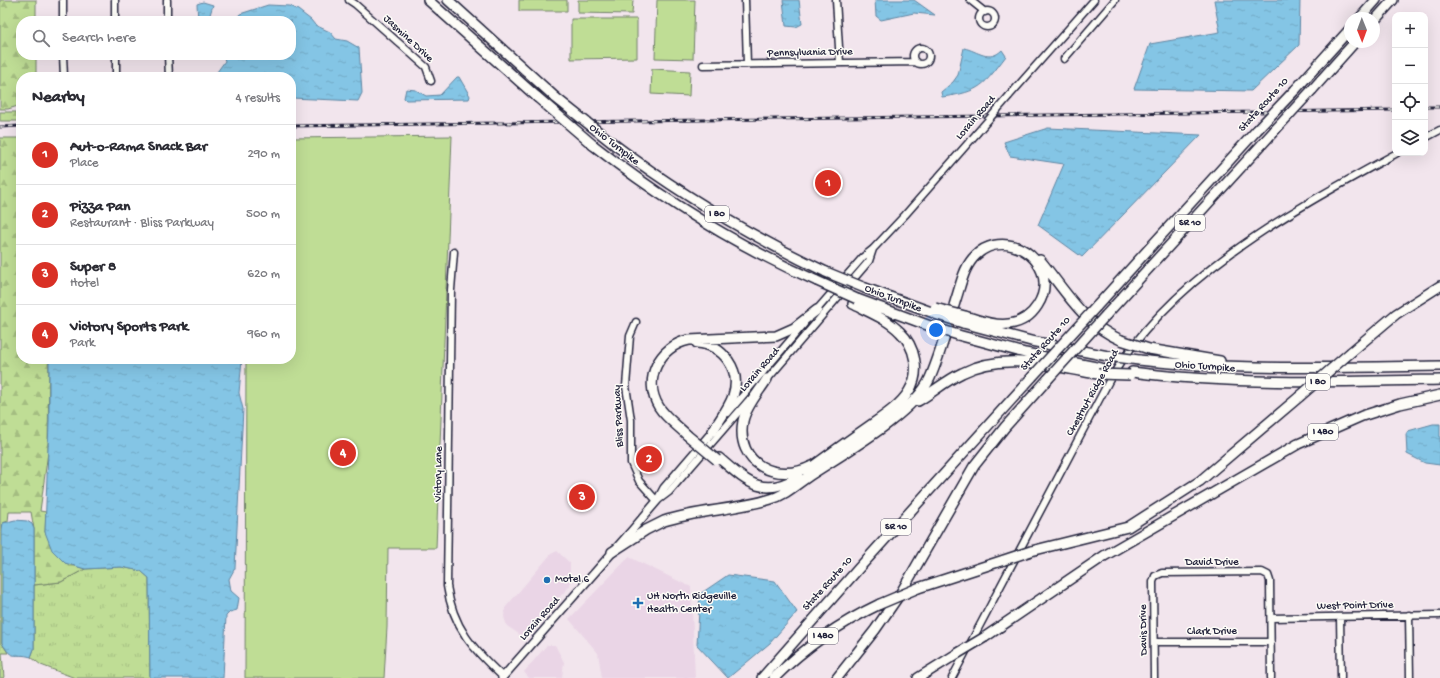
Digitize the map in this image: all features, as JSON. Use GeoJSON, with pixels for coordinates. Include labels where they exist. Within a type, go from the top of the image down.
{"type":"FeatureCollection","features":[{"type":"Feature","properties":{"kind":"highway","name":"Ohio Turnpike"},"geometry":{"type":"LineString","coordinates":[[428,0],[593,145],[642,182],[694,216],[741,243],[855,301],[958,335],[1100,371],[1257,382],[1440,380]]}},
{"type":"Feature","properties":{"kind":"highway","name":"Ohio Turnpike"},"geometry":{"type":"LineString","coordinates":[[448,0],[556,98],[662,180],[714,213],[769,243],[826,272],[889,298],[913,301],[934,311],[964,319],[1031,341],[1108,356],[1139,360],[1184,365],[1259,368],[1440,366]]}},
{"type":"Feature","properties":{"kind":"highway"},"geometry":{"type":"LineString","coordinates":[[1365,12],[1376,0]]}},
{"type":"Feature","properties":{"kind":"highway"},"geometry":{"type":"LineString","coordinates":[[1380,14],[1393,0]]}},
{"type":"Feature","properties":{"kind":"highway","name":"State Route 10"},"geometry":{"type":"LineString","coordinates":[[762,678],[864,562],[1344,36]]}},
{"type":"Feature","properties":{"kind":"highway","name":"SR 10"},"geometry":{"type":"LineString","coordinates":[[837,678],[866,642],[902,591],[974,466],[1001,431],[1350,48]]}},
{"type":"Feature","properties":{"kind":"highway"},"geometry":{"type":"LineString","coordinates":[[718,459],[749,482],[770,488],[790,482],[885,415],[908,402],[924,384],[964,266],[976,250],[992,242],[1009,241],[1030,250],[1042,262],[1083,316],[1101,330],[1121,340],[1149,348],[1259,368]]}},
{"type":"Feature","properties":{"kind":"highway"},"geometry":{"type":"LineString","coordinates":[[895,416],[921,394],[931,377],[961,282],[972,259],[985,249],[1002,244],[1020,248],[1035,259],[1042,271],[1044,288],[1038,305],[1029,315],[1017,322],[1003,324],[964,319]]}},
{"type":"Feature","properties":{"kind":"highway","name":"I 480"},"geometry":{"type":"LineString","coordinates":[[774,678],[800,654],[825,635],[880,604],[918,588],[1004,560],[1122,530],[1129,526],[1200,481],[1396,314],[1440,286]]}},
{"type":"Feature","properties":{"kind":"highway"},"geometry":{"type":"LineString","coordinates":[[855,301],[898,330],[908,342],[913,353],[915,370],[911,388],[904,398],[885,415]]}},
{"type":"Feature","properties":{"kind":"highway"},"geometry":{"type":"LineString","coordinates":[[802,481],[779,491],[761,491],[744,483],[661,410],[654,395],[652,383],[657,362],[676,344],[689,340],[776,336],[794,328],[817,310]]}},
{"type":"Feature","properties":{"kind":"highway"},"geometry":{"type":"LineString","coordinates":[[688,434],[662,405],[657,393],[656,381],[660,366],[668,355],[678,347],[693,344],[708,345],[722,353],[731,364],[735,376],[733,397],[713,431]]}},
{"type":"Feature","properties":{"kind":"highway"},"geometry":{"type":"LineString","coordinates":[[612,552],[646,530],[664,522],[771,499],[784,493],[955,376],[988,363],[1020,361],[1100,371]]}},
{"type":"Feature","properties":{"kind":"highway"},"geometry":{"type":"LineString","coordinates":[[767,379],[748,408],[744,418],[743,437],[750,454],[762,467],[782,474],[799,472],[818,462]]}},
{"type":"Feature","properties":{"kind":"highway","name":"I 480"},"geometry":{"type":"LineString","coordinates":[[918,678],[984,637],[1104,556],[1298,444],[1340,425],[1372,413],[1411,401],[1440,395]]}},
{"type":"Feature","properties":{"kind":"main road","name":"Lorain Road"},"geometry":{"type":"LineString","coordinates":[[503,677],[657,501],[664,488],[713,431]]}},
{"type":"Feature","properties":{"kind":"street"},"geometry":{"type":"LineString","coordinates":[[63,0],[63,16]]}},
{"type":"Feature","properties":{"kind":"street"},"geometry":{"type":"LineString","coordinates":[[115,0],[115,16]]}},
{"type":"Feature","properties":{"kind":"street"},"geometry":{"type":"LineString","coordinates":[[167,0],[167,16]]}},
{"type":"Feature","properties":{"kind":"street","name":"Jasmine Drive"},"geometry":{"type":"LineString","coordinates":[[349,0],[426,67],[431,80]]}},
{"type":"Feature","properties":{"kind":"street"},"geometry":{"type":"LineString","coordinates":[[746,0],[748,64]]}},
{"type":"Feature","properties":{"kind":"street"},"geometry":{"type":"LineString","coordinates":[[836,0],[840,63]]}},
{"type":"Feature","properties":{"kind":"street"},"geometry":{"type":"LineString","coordinates":[[970,0],[985,12]]}},
{"type":"Feature","properties":{"kind":"street","name":"Lorain Road"},"geometry":{"type":"LineString","coordinates":[[713,431],[863,257],[874,249],[1094,0]]}},
{"type":"Feature","properties":{"kind":"street"},"geometry":{"type":"LineString","coordinates":[[1064,59],[1115,0]]}},
{"type":"Feature","properties":{"kind":"street"},"geometry":{"type":"LineString","coordinates":[[63,60],[64,72]]}},
{"type":"Feature","properties":{"kind":"street"},"geometry":{"type":"LineString","coordinates":[[116,60],[116,72]]}},
{"type":"Feature","properties":{"kind":"street"},"geometry":{"type":"LineString","coordinates":[[168,60],[169,72]]}},
{"type":"Feature","properties":{"kind":"street","name":"Pennsylvania Drive"},"geometry":{"type":"LineString","coordinates":[[703,65],[916,62]]}},
{"type":"Feature","properties":{"kind":"street"},"geometry":{"type":"LineString","coordinates":[[1428,136],[1440,130]]}},
{"type":"Feature","properties":{"kind":"street","name":"Chestnut Ridge Road"},"geometry":{"type":"LineString","coordinates":[[952,678],[1109,381],[1142,334],[1174,300],[1206,271],[1307,203],[1392,156]]}},
{"type":"Feature","properties":{"kind":"street","name":"Lorain Road"},"geometry":{"type":"LineString","coordinates":[[657,501],[669,492],[869,261],[874,249]]}},
{"type":"Feature","properties":{"kind":"street","name":"Victory Lane"},"geometry":{"type":"LineString","coordinates":[[454,252],[452,282],[447,586],[454,615],[465,637],[479,654],[503,677]]}},
{"type":"Feature","properties":{"kind":"street","name":"Bliss Parkway"},"geometry":{"type":"LineString","coordinates":[[636,322],[630,336],[626,386],[631,420],[631,462],[639,481],[657,501]]}},
{"type":"Feature","properties":{"kind":"street"},"geometry":{"type":"LineString","coordinates":[[805,323],[811,328]]}},
{"type":"Feature","properties":{"kind":"street","name":"David Drive"},"geometry":{"type":"LineString","coordinates":[[1153,582],[1157,574],[1262,572],[1268,576],[1270,581],[1271,618]]}},
{"type":"Feature","properties":{"kind":"street","name":"Davis Drive"},"geometry":{"type":"LineString","coordinates":[[1153,582],[1154,678]]}},
{"type":"Feature","properties":{"kind":"street"},"geometry":{"type":"LineString","coordinates":[[1409,615],[1410,678]]}},
{"type":"Feature","properties":{"kind":"street","name":"West Point Drive"},"geometry":{"type":"LineString","coordinates":[[1271,618],[1440,615]]}},
{"type":"Feature","properties":{"kind":"street"},"geometry":{"type":"LineString","coordinates":[[1340,616],[1341,678]]}},
{"type":"Feature","properties":{"kind":"street"},"geometry":{"type":"LineString","coordinates":[[1271,618],[1271,678]]}},
{"type":"Feature","properties":{"kind":"street","name":"Clark Drive"},"geometry":{"type":"LineString","coordinates":[[1154,642],[1271,642]]}},
{"type":"Feature","properties":{"kind":"shaded area"},"geometry":{"type":"Polygon","coordinates":[[[557,551],[570,563],[570,586],[522,636],[507,626],[504,617],[505,608],[551,554],[557,551]]]}},
{"type":"Feature","properties":{"kind":"shaded area","name":"UH North Ridgeville Health Center"},"geometry":{"type":"Polygon","coordinates":[[[629,557],[691,587],[695,678],[602,678],[598,653],[569,619],[629,557]]]}},
{"type":"Feature","properties":{"kind":"shaded area"},"geometry":{"type":"Polygon","coordinates":[[[547,645],[555,645],[564,662],[562,678],[529,678],[524,672],[547,645]]]}},
{"type":"Feature","properties":{"kind":"green space"},"geometry":{"type":"Polygon","coordinates":[[[0,0],[36,0],[36,16],[16,16],[16,60],[36,60],[36,72],[16,72],[16,107],[0,109],[0,0]]]}},
{"type":"Feature","properties":{"kind":"green space"},"geometry":{"type":"Polygon","coordinates":[[[519,0],[567,0],[567,11],[519,11],[519,0]]]}},
{"type":"Feature","properties":{"kind":"green space"},"geometry":{"type":"Polygon","coordinates":[[[578,0],[633,0],[632,14],[578,13],[578,0]]]}},
{"type":"Feature","properties":{"kind":"green space"},"geometry":{"type":"Polygon","coordinates":[[[657,0],[695,0],[693,59],[655,58],[657,0]]]}},
{"type":"Feature","properties":{"kind":"green space"},"geometry":{"type":"Polygon","coordinates":[[[571,19],[637,19],[637,58],[571,59],[571,19]]]}},
{"type":"Feature","properties":{"kind":"green space"},"geometry":{"type":"Polygon","coordinates":[[[652,69],[690,71],[689,96],[651,94],[652,69]]]}},
{"type":"Feature","properties":{"kind":"green space"},"geometry":{"type":"Polygon","coordinates":[[[0,112],[16,112],[16,121],[0,121],[0,112]]]}},
{"type":"Feature","properties":{"kind":"green space"},"geometry":{"type":"Polygon","coordinates":[[[452,136],[436,548],[388,548],[387,627],[384,678],[245,678],[246,364],[296,364],[296,138],[452,136]]]}},
{"type":"Feature","properties":{"kind":"green space"},"geometry":{"type":"Polygon","coordinates":[[[0,138],[16,138],[16,364],[49,364],[48,452],[40,511],[46,512],[45,532],[65,563],[85,569],[61,582],[34,585],[34,529],[31,512],[9,512],[8,521],[3,523],[2,643],[8,653],[2,653],[4,678],[0,678],[0,138]]]}},
{"type":"Feature","properties":{"kind":"green space"},"geometry":{"type":"Polygon","coordinates":[[[121,567],[141,571],[149,578],[150,678],[75,678],[41,665],[31,657],[34,649],[34,585],[61,582],[85,569],[121,567]]]}},
{"type":"Feature","properties":{"kind":"water"},"geometry":{"type":"Polygon","coordinates":[[[783,0],[799,0],[802,24],[796,27],[786,26],[783,0]]]}},
{"type":"Feature","properties":{"kind":"water"},"geometry":{"type":"Polygon","coordinates":[[[875,0],[914,0],[935,15],[914,13],[881,20],[876,16],[875,0]]]}},
{"type":"Feature","properties":{"kind":"water"},"geometry":{"type":"Polygon","coordinates":[[[1214,0],[1300,0],[1299,45],[1251,91],[1134,89],[1150,44],[1220,32],[1214,0]]]}},
{"type":"Feature","properties":{"kind":"water"},"geometry":{"type":"Polygon","coordinates":[[[203,2],[213,5],[210,16],[198,16],[197,4],[203,2]]]}},
{"type":"Feature","properties":{"kind":"water"},"geometry":{"type":"Polygon","coordinates":[[[268,5],[289,6],[298,10],[315,25],[330,32],[336,39],[347,41],[359,48],[362,93],[358,101],[296,98],[296,72],[217,72],[225,60],[296,60],[296,16],[238,16],[240,14],[268,5]]]}},
{"type":"Feature","properties":{"kind":"water"},"geometry":{"type":"Polygon","coordinates":[[[964,48],[988,56],[993,56],[1002,50],[1006,56],[992,74],[980,86],[965,93],[942,97],[941,92],[953,82],[958,75],[964,48]]]}},
{"type":"Feature","properties":{"kind":"water"},"geometry":{"type":"Polygon","coordinates":[[[457,77],[459,77],[470,96],[469,99],[406,100],[404,98],[406,89],[416,90],[426,96],[440,95],[457,77]]]}},
{"type":"Feature","properties":{"kind":"water"},"geometry":{"type":"Polygon","coordinates":[[[1048,128],[1201,135],[1082,257],[1038,225],[1064,164],[1010,156],[1004,142],[1048,128]]]}},
{"type":"Feature","properties":{"kind":"water"},"geometry":{"type":"Polygon","coordinates":[[[49,364],[242,364],[239,393],[243,409],[235,568],[229,579],[231,591],[239,598],[237,610],[230,612],[226,616],[223,678],[150,678],[149,578],[141,571],[121,567],[85,569],[65,563],[52,550],[45,532],[49,421],[49,364]]]}},
{"type":"Feature","properties":{"kind":"water"},"geometry":{"type":"Polygon","coordinates":[[[1433,424],[1440,424],[1440,465],[1425,463],[1407,454],[1406,434],[1408,431],[1433,424]]]}},
{"type":"Feature","properties":{"kind":"water"},"geometry":{"type":"Polygon","coordinates":[[[15,520],[27,521],[32,524],[34,529],[34,649],[31,657],[14,655],[6,649],[2,643],[2,529],[3,523],[15,520]]]}},
{"type":"Feature","properties":{"kind":"water"},"geometry":{"type":"Polygon","coordinates":[[[728,575],[775,581],[797,612],[770,643],[728,678],[697,645],[700,594],[728,575]]]}},
{"type":"Feature","properties":{"kind":"railway"},"geometry":{"type":"LineString","coordinates":[[1428,107],[1440,107]]}},
{"type":"Feature","properties":{"kind":"railway"},"geometry":{"type":"LineString","coordinates":[[296,126],[1392,110]]}},
{"type":"Feature","properties":{"kind":"railway"},"geometry":{"type":"LineString","coordinates":[[0,127],[16,126]]}},
{"type":"Feature","properties":{"kind":"place","name":"Aut-o-Rama Snack Bar"},"geometry":{"type":"Point","coordinates":[828,183]}},
{"type":"Feature","properties":{"kind":"place","name":"Victory Sports Park"},"geometry":{"type":"Point","coordinates":[343,453]}},
{"type":"Feature","properties":{"kind":"place","name":"Pizza Pan"},"geometry":{"type":"Point","coordinates":[649,459]}},
{"type":"Feature","properties":{"kind":"place","name":"Super 8"},"geometry":{"type":"Point","coordinates":[582,497]}},
{"type":"Feature","properties":{"kind":"place","name":"Motel 6"},"geometry":{"type":"Point","coordinates":[547,580]}},
{"type":"Feature","properties":{"kind":"place","name":"UH North Ridgeville Health Center"},"geometry":{"type":"Point","coordinates":[638,603]}}]}
